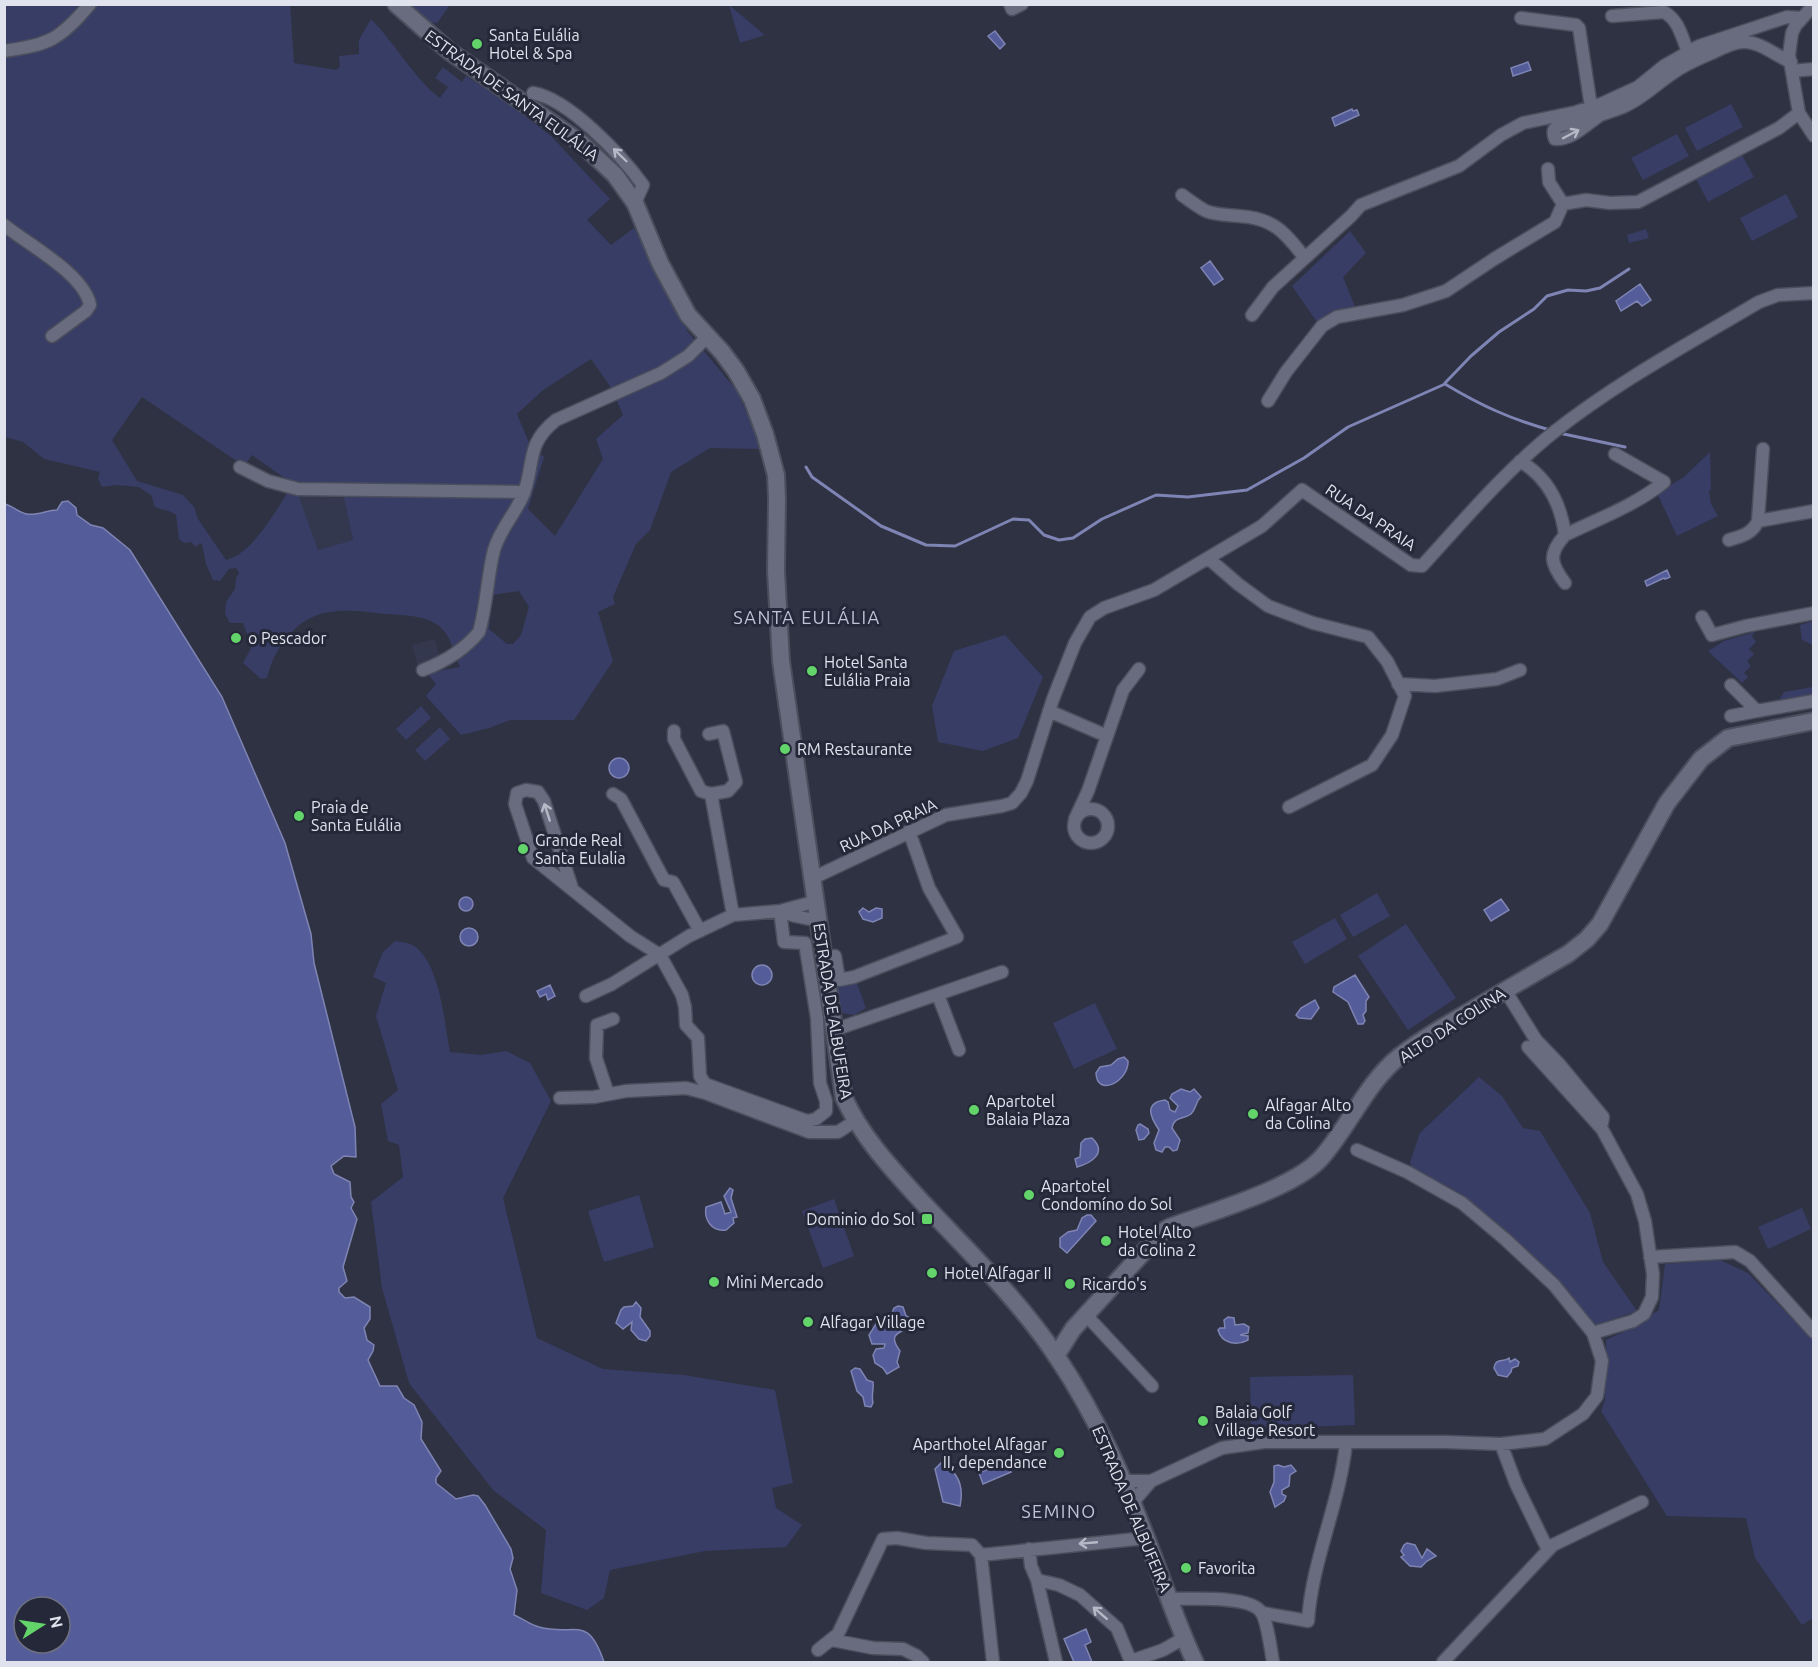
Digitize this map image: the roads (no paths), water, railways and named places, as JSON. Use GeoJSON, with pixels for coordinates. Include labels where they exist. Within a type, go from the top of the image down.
{"type":"FeatureCollection","features":[{"type":"Feature","properties":{"kind":"street"},"geometry":{"type":"LineString","coordinates":[[4,51],[34,47],[56,38],[71,26],[90,4]]}},
{"type":"Feature","properties":{"kind":"street","name":"ESTRADA DE SANTA EULÁLIA"},"geometry":{"type":"LineString","coordinates":[[396,4],[449,51],[550,121],[598,157],[615,175],[634,203],[673,289],[688,315],[736,371]]}},
{"type":"Feature","properties":{"kind":"street"},"geometry":{"type":"LineString","coordinates":[[1010,4],[1012,9],[1022,4]]}},
{"type":"Feature","properties":{"kind":"street"},"geometry":{"type":"LineString","coordinates":[[1814,5],[1792,33],[1791,66],[1799,113],[1814,136]]}},
{"type":"Feature","properties":{"kind":"street"},"geometry":{"type":"LineString","coordinates":[[1612,16],[1657,8],[1672,16],[1688,52]]}},
{"type":"Feature","properties":{"kind":"street"},"geometry":{"type":"LineString","coordinates":[[1595,111],[1638,87],[1664,66],[1699,46],[1787,17],[1802,18],[1814,9]]}},
{"type":"Feature","properties":{"kind":"street"},"geometry":{"type":"LineString","coordinates":[[1521,18],[1576,25],[1579,28],[1595,111]]}},
{"type":"Feature","properties":{"kind":"street"},"geometry":{"type":"LineString","coordinates":[[1252,315],[1273,287],[1361,205],[1459,166],[1501,135],[1523,123],[1623,106],[1642,97],[1696,59],[1724,47],[1744,42],[1762,46],[1791,66],[1814,69]]}},
{"type":"Feature","properties":{"kind":"street"},"geometry":{"type":"LineString","coordinates":[[533,93],[544,95],[577,117],[627,163],[643,185],[634,203]]}},
{"type":"Feature","properties":{"kind":"street"},"geometry":{"type":"LineString","coordinates":[[1563,204],[1586,200],[1610,203],[1638,202],[1779,128],[1799,113]]}},
{"type":"Feature","properties":{"kind":"street"},"geometry":{"type":"LineString","coordinates":[[1548,169],[1549,182],[1563,204]]}},
{"type":"Feature","properties":{"kind":"street"},"geometry":{"type":"LineString","coordinates":[[1182,195],[1205,211],[1242,216],[1278,227],[1287,234],[1304,257]]}},
{"type":"Feature","properties":{"kind":"street"},"geometry":{"type":"LineString","coordinates":[[1268,401],[1286,372],[1322,326],[1337,317],[1403,305],[1446,291],[1555,222],[1563,204]]}},
{"type":"Feature","properties":{"kind":"street"},"geometry":{"type":"LineString","coordinates":[[4,225],[63,268],[88,295],[90,305],[86,311],[52,336]]}},
{"type":"Feature","properties":{"kind":"street","name":"RUA DA PRAIA"},"geometry":{"type":"LineString","coordinates":[[813,878],[946,815],[1012,803],[1022,793],[1049,711],[1075,643],[1090,617],[1104,608],[1154,590],[1262,526],[1302,490],[1411,565],[1422,566],[1501,478],[1554,432],[1615,389],[1759,302],[1778,295],[1814,293]]}},
{"type":"Feature","properties":{"kind":"street"},"geometry":{"type":"LineString","coordinates":[[423,670],[447,659],[479,632],[494,550],[524,492],[533,450],[543,430],[556,420],[661,373],[688,356],[707,338]]}},
{"type":"Feature","properties":{"kind":"street","name":"ESTRADA DE ALBUFEIRA"},"geometry":{"type":"LineString","coordinates":[[736,371],[752,399],[762,424],[776,475],[776,571],[781,662],[844,1098],[855,1121],[868,1140],[902,1180],[983,1265],[1038,1330],[1092,1413],[1133,1502],[1195,1662]]}},
{"type":"Feature","properties":{"kind":"street"},"geometry":{"type":"LineString","coordinates":[[1729,540],[1744,536],[1754,530],[1758,521],[1763,449]]}},
{"type":"Feature","properties":{"kind":"street"},"geometry":{"type":"LineString","coordinates":[[1565,583],[1553,561],[1553,547],[1565,535],[1646,494],[1664,482],[1615,454]]}},
{"type":"Feature","properties":{"kind":"street"},"geometry":{"type":"LineString","coordinates":[[1520,461],[1542,477],[1556,500],[1565,535]]}},
{"type":"Feature","properties":{"kind":"street"},"geometry":{"type":"LineString","coordinates":[[240,467],[268,481],[298,489],[524,492]]}},
{"type":"Feature","properties":{"kind":"street"},"geometry":{"type":"LineString","coordinates":[[1758,521],[1814,511]]}},
{"type":"Feature","properties":{"kind":"street"},"geometry":{"type":"LineString","coordinates":[[1208,558],[1268,606],[1313,623],[1368,637],[1387,661],[1405,696],[1392,735],[1372,765],[1289,807]]}},
{"type":"Feature","properties":{"kind":"street"},"geometry":{"type":"LineString","coordinates":[[1702,617],[1712,636],[1746,626],[1814,613]]}},
{"type":"Feature","properties":{"kind":"street"},"geometry":{"type":"LineString","coordinates":[[1075,819],[1083,810],[1101,811],[1108,822],[1108,831],[1101,840],[1089,843],[1081,839],[1074,829],[1075,819],[1088,791],[1123,690],[1139,669]]}},
{"type":"Feature","properties":{"kind":"street"},"geometry":{"type":"LineString","coordinates":[[1398,684],[1435,686],[1497,679],[1520,670]]}},
{"type":"Feature","properties":{"kind":"street"},"geometry":{"type":"LineString","coordinates":[[1731,685],[1757,711]]}},
{"type":"Feature","properties":{"kind":"street"},"geometry":{"type":"LineString","coordinates":[[1731,716],[1814,701]]}},
{"type":"Feature","properties":{"kind":"street"},"geometry":{"type":"LineString","coordinates":[[1049,711],[1107,736]]}},
{"type":"Feature","properties":{"kind":"street","name":"ALTO DA COLINA"},"geometry":{"type":"LineString","coordinates":[[1056,1356],[1072,1329],[1162,1232],[1278,1186],[1308,1170],[1322,1157],[1384,1072],[1399,1057],[1505,990],[1568,954],[1587,939],[1600,924],[1666,803],[1701,759],[1713,748],[1728,738],[1814,721]]}},
{"type":"Feature","properties":{"kind":"street"},"geometry":{"type":"LineString","coordinates":[[674,731],[674,739],[701,791],[711,794],[728,790],[736,782],[723,731],[709,734]]}},
{"type":"Feature","properties":{"kind":"street"},"geometry":{"type":"LineString","coordinates":[[572,888],[544,801],[538,792],[526,790],[517,793],[515,804],[533,858],[630,936],[660,955],[682,995],[686,1025],[698,1038],[700,1076],[705,1084],[772,1107],[796,1119],[807,1121],[816,1119],[826,1111],[826,1101],[820,1083],[817,1018],[805,943],[784,942],[780,911]]}},
{"type":"Feature","properties":{"kind":"street"},"geometry":{"type":"LineString","coordinates":[[1088,791],[1089,802],[1095,809]]}},
{"type":"Feature","properties":{"kind":"street"},"geometry":{"type":"LineString","coordinates":[[613,794],[621,799],[664,880],[673,882],[694,934]]}},
{"type":"Feature","properties":{"kind":"street"},"geometry":{"type":"LineString","coordinates":[[711,794],[733,915]]}},
{"type":"Feature","properties":{"kind":"street"},"geometry":{"type":"LineString","coordinates":[[835,956],[839,980],[854,978],[957,938],[929,888],[909,831]]}},
{"type":"Feature","properties":{"kind":"street"},"geometry":{"type":"LineString","coordinates":[[586,996],[612,984],[694,934],[733,915],[780,911],[817,901]]}},
{"type":"Feature","properties":{"kind":"street"},"geometry":{"type":"LineString","coordinates":[[780,911],[819,921]]}},
{"type":"Feature","properties":{"kind":"street"},"geometry":{"type":"LineString","coordinates":[[649,947],[694,934]]}},
{"type":"Feature","properties":{"kind":"street"},"geometry":{"type":"LineString","coordinates":[[646,963],[649,947]]}},
{"type":"Feature","properties":{"kind":"street"},"geometry":{"type":"LineString","coordinates":[[834,1030],[1002,972]]}},
{"type":"Feature","properties":{"kind":"street"},"geometry":{"type":"LineString","coordinates":[[1505,990],[1536,1040],[1603,1117],[1602,1129]]}},
{"type":"Feature","properties":{"kind":"street"},"geometry":{"type":"LineString","coordinates":[[938,995],[959,1050]]}},
{"type":"Feature","properties":{"kind":"street"},"geometry":{"type":"LineString","coordinates":[[608,1094],[596,1058],[597,1025],[613,1019]]}},
{"type":"Feature","properties":{"kind":"street"},"geometry":{"type":"LineString","coordinates":[[1528,1047],[1602,1129],[1636,1194],[1645,1221],[1653,1275],[1652,1297],[1644,1314],[1632,1321],[1593,1333]]}},
{"type":"Feature","properties":{"kind":"street"},"geometry":{"type":"LineString","coordinates":[[560,1098],[594,1097],[635,1090],[686,1088],[809,1132],[838,1132],[855,1121]]}},
{"type":"Feature","properties":{"kind":"street"},"geometry":{"type":"LineString","coordinates":[[1133,1502],[1151,1481],[1222,1448],[1264,1442],[1501,1444],[1545,1439],[1583,1414],[1596,1396],[1602,1361],[1593,1333],[1554,1286],[1506,1240],[1462,1203],[1407,1172],[1357,1150]]}},
{"type":"Feature","properties":{"kind":"street"},"geometry":{"type":"LineString","coordinates":[[1650,1257],[1735,1252],[1750,1262],[1814,1332]]}},
{"type":"Feature","properties":{"kind":"street"},"geometry":{"type":"LineString","coordinates":[[1086,1315],[1152,1386]]}},
{"type":"Feature","properties":{"kind":"street"},"geometry":{"type":"LineString","coordinates":[[1038,1330],[1054,1332],[1072,1329]]}},
{"type":"Feature","properties":{"kind":"street"},"geometry":{"type":"LineString","coordinates":[[1263,1613],[1308,1621],[1310,1594],[1344,1467],[1346,1443]]}},
{"type":"Feature","properties":{"kind":"street"},"geometry":{"type":"LineString","coordinates":[[1501,1444],[1516,1484],[1548,1550]]}},
{"type":"Feature","properties":{"kind":"street"},"geometry":{"type":"LineString","coordinates":[[1123,1481],[1151,1481]]}},
{"type":"Feature","properties":{"kind":"street"},"geometry":{"type":"LineString","coordinates":[[1443,1662],[1554,1545],[1642,1502]]}},
{"type":"Feature","properties":{"kind":"street"},"geometry":{"type":"LineString","coordinates":[[818,1650],[838,1635],[883,1539],[897,1538],[926,1543],[972,1545],[981,1556],[993,1662]]}},
{"type":"Feature","properties":{"kind":"street"},"geometry":{"type":"LineString","coordinates":[[981,1556],[1146,1538]]}},
{"type":"Feature","properties":{"kind":"street"},"geometry":{"type":"LineString","coordinates":[[1029,1549],[1031,1566],[1037,1580],[1056,1662]]}},
{"type":"Feature","properties":{"kind":"street"},"geometry":{"type":"LineString","coordinates":[[1037,1580],[1059,1585],[1080,1595],[1117,1628],[1131,1662],[1163,1650],[1184,1638]]}},
{"type":"Feature","properties":{"kind":"street"},"geometry":{"type":"LineString","coordinates":[[1169,1599],[1253,1603],[1263,1613],[1273,1662]]}},
{"type":"Feature","properties":{"kind":"street"},"geometry":{"type":"LineString","coordinates":[[832,1640],[873,1648],[903,1649],[924,1662]]}},
{"type":"Feature","properties":{"kind":"waterway"},"geometry":{"type":"LineString","coordinates":[[1445,383],[1499,332],[1534,309],[1547,296],[1568,290],[1586,291],[1600,288],[1629,269]]}},
{"type":"Feature","properties":{"kind":"waterway"},"geometry":{"type":"LineString","coordinates":[[806,467],[812,477],[881,526],[926,545],[955,546],[1013,519],[1029,520],[1044,535],[1059,540],[1073,538],[1102,519],[1156,495],[1188,497],[1247,490],[1304,458],[1348,427],[1445,384],[1496,411],[1550,430]]}},
{"type":"Feature","properties":{"kind":"waterway"},"geometry":{"type":"LineString","coordinates":[[1559,433],[1625,447]]}},
{"type":"Feature","properties":{"kind":"place","name":"Santa Eulália Hotel & Spa"},"geometry":{"type":"Point","coordinates":[477,44]}},
{"type":"Feature","properties":{"kind":"place","name":"o Pescador"},"geometry":{"type":"Point","coordinates":[236,638]}},
{"type":"Feature","properties":{"kind":"place","name":"Hotel Santa Eulália Praia"},"geometry":{"type":"Point","coordinates":[812,671]}},
{"type":"Feature","properties":{"kind":"place","name":"RM Restaurante"},"geometry":{"type":"Point","coordinates":[785,749]}},
{"type":"Feature","properties":{"kind":"place","name":"Praia de Santa Eulália"},"geometry":{"type":"Point","coordinates":[299,816]}},
{"type":"Feature","properties":{"kind":"place","name":"Grande Real Santa Eulalia"},"geometry":{"type":"Point","coordinates":[523,849]}},
{"type":"Feature","properties":{"kind":"place","name":"Apartotel Balaia Plaza"},"geometry":{"type":"Point","coordinates":[974,1110]}},
{"type":"Feature","properties":{"kind":"place","name":"Alfagar Alto da Colina"},"geometry":{"type":"Point","coordinates":[1253,1114]}},
{"type":"Feature","properties":{"kind":"place","name":"Apartotel Condomíno do Sol"},"geometry":{"type":"Point","coordinates":[1029,1195]}},
{"type":"Feature","properties":{"kind":"place","name":"Dominio do Sol"},"geometry":{"type":"Point","coordinates":[927,1219]}},
{"type":"Feature","properties":{"kind":"place","name":"Hotel Alto da Colina 2"},"geometry":{"type":"Point","coordinates":[1106,1241]}},
{"type":"Feature","properties":{"kind":"place","name":"Hotel Alfagar II"},"geometry":{"type":"Point","coordinates":[932,1273]}},
{"type":"Feature","properties":{"kind":"place","name":"Mini Mercado"},"geometry":{"type":"Point","coordinates":[714,1282]}},
{"type":"Feature","properties":{"kind":"place","name":"Ricardo's"},"geometry":{"type":"Point","coordinates":[1070,1284]}},
{"type":"Feature","properties":{"kind":"place","name":"Alfagar Village"},"geometry":{"type":"Point","coordinates":[808,1322]}},
{"type":"Feature","properties":{"kind":"place","name":"Balaia Golf Village Resort"},"geometry":{"type":"Point","coordinates":[1203,1421]}},
{"type":"Feature","properties":{"kind":"place","name":"Aparthotel Alfagar II, dependance"},"geometry":{"type":"Point","coordinates":[1059,1453]}},
{"type":"Feature","properties":{"kind":"place","name":"Favorita"},"geometry":{"type":"Point","coordinates":[1186,1568]}},
{"type":"Feature","properties":{"kind":"district","name":"SANTA EULÁLIA"},"geometry":{"type":"Point","coordinates":[807,617]}},
{"type":"Feature","properties":{"kind":"district","name":"SEMINO"},"geometry":{"type":"Point","coordinates":[1059,1511]}}]}
